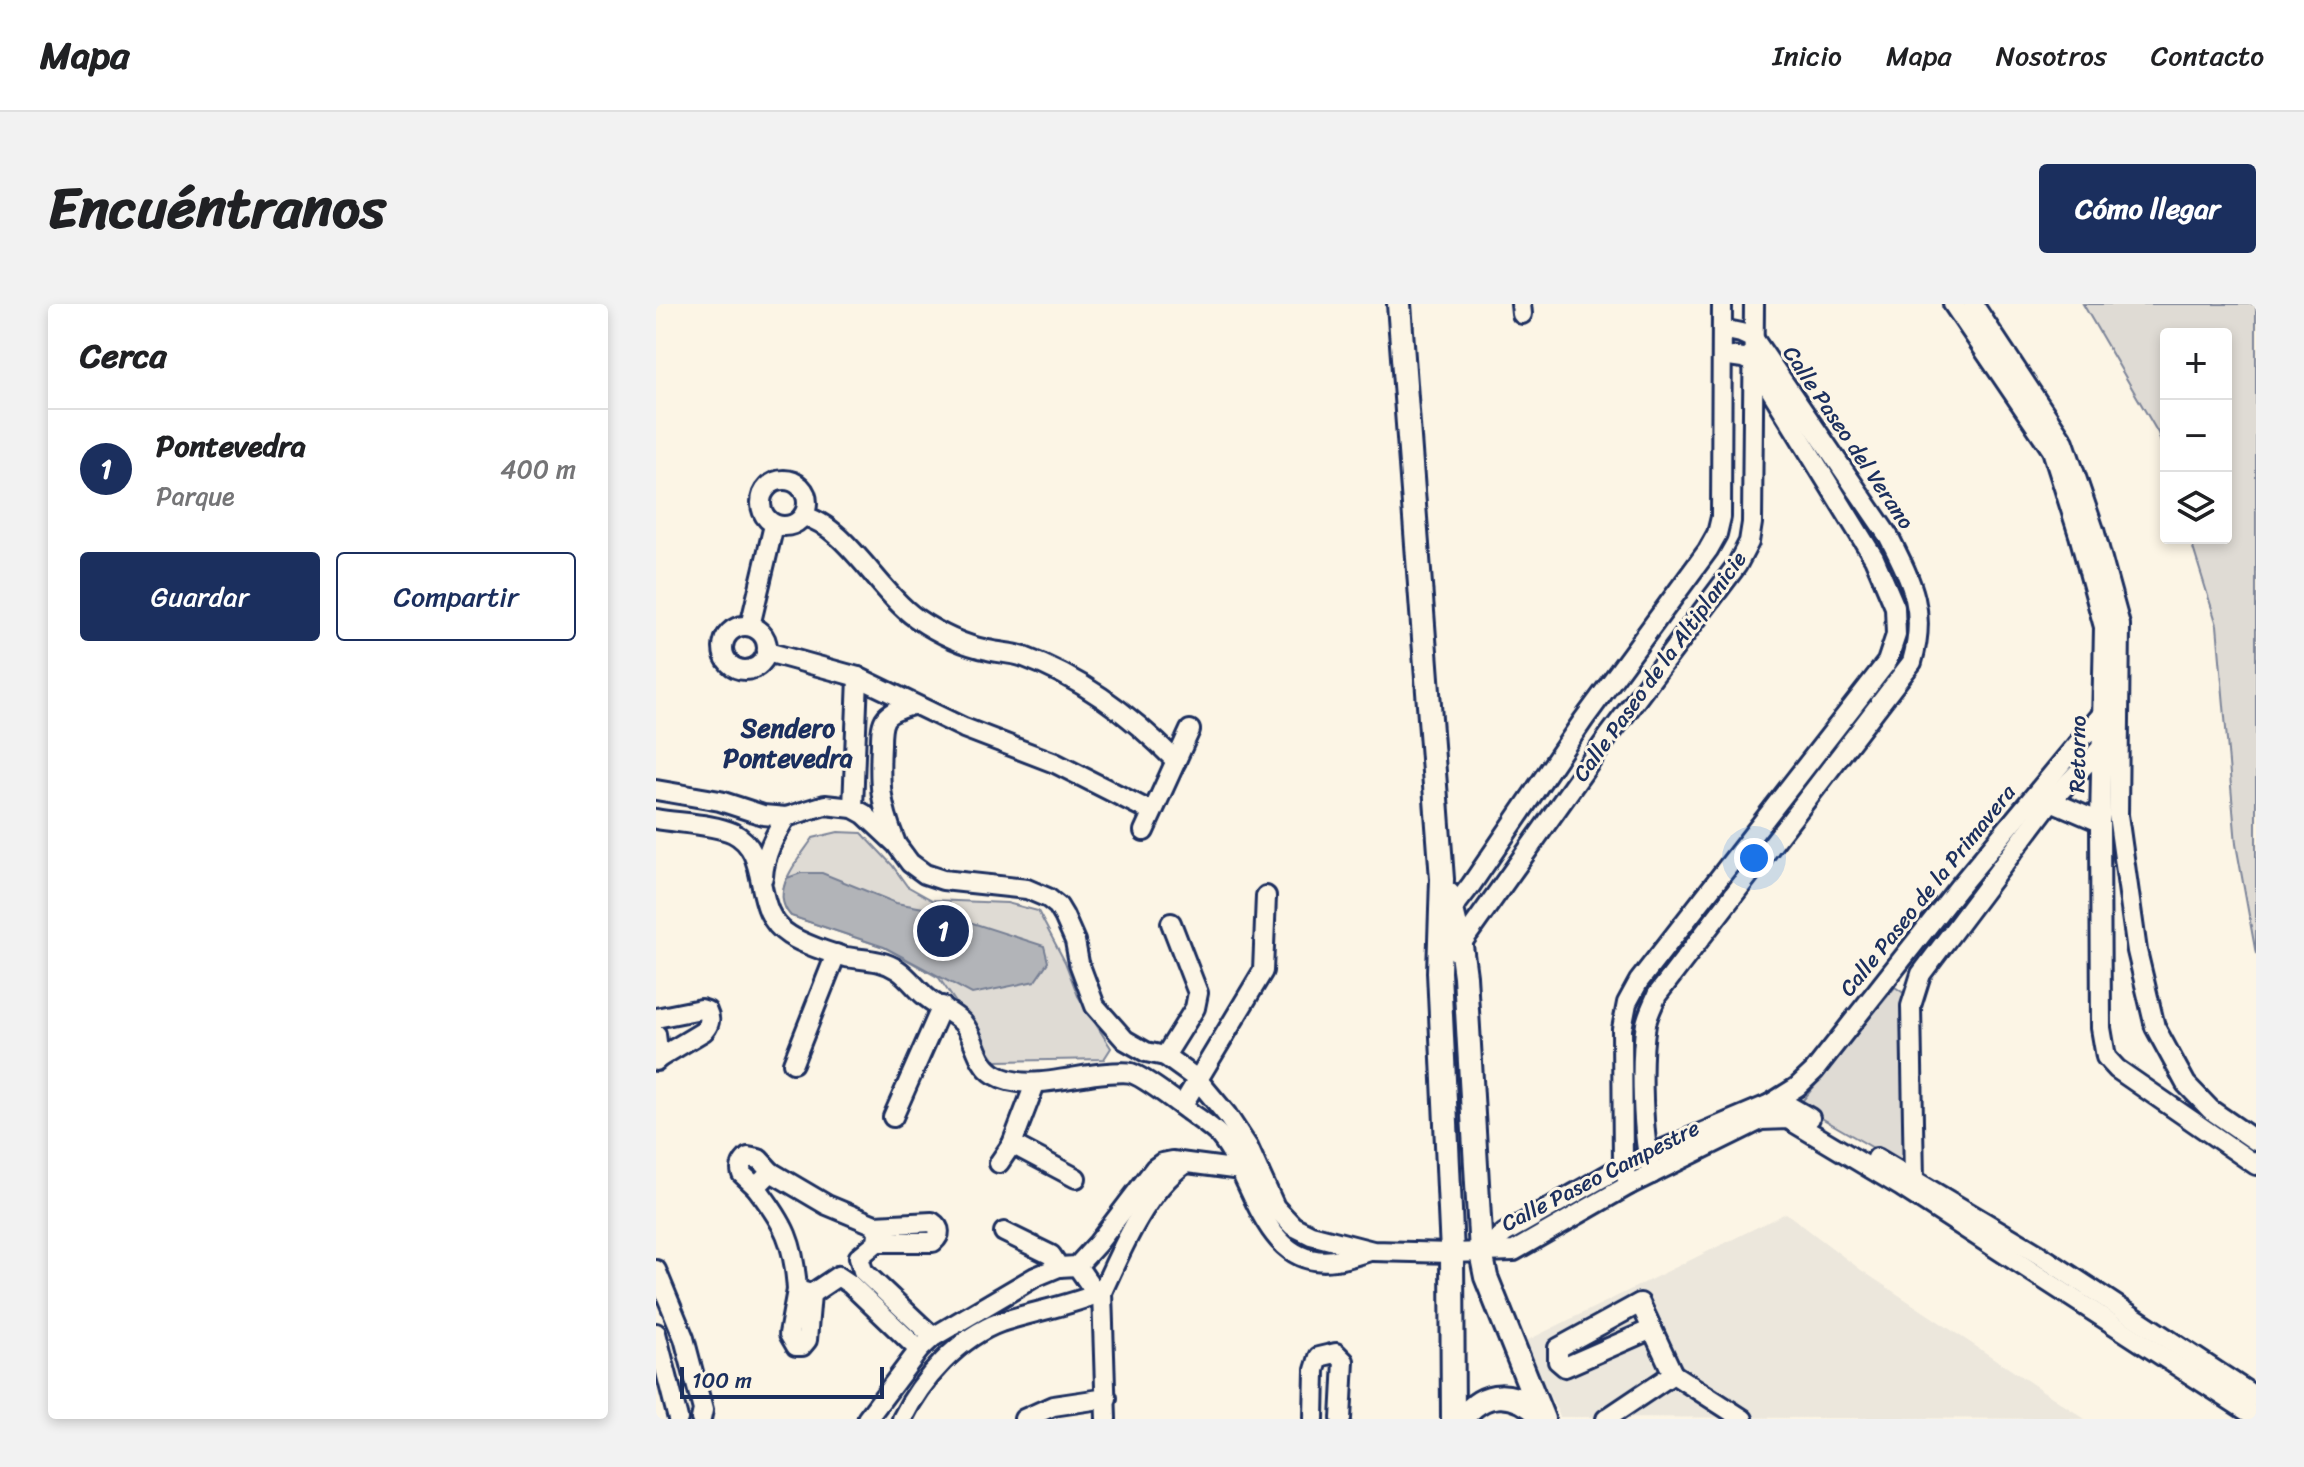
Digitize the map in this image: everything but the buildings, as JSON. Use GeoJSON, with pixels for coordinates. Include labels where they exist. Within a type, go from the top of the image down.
{"type":"FeatureCollection","features":[{"type":"Feature","properties":{"kind":"main road"},"geometry":{"type":"LineString","coordinates":[[1399,304],[1446,916],[1439,972],[1452,1253],[1453,1419]]}},
{"type":"Feature","properties":{"kind":"main road"},"geometry":{"type":"LineString","coordinates":[[1446,916],[1461,946],[1481,1252],[1486,1277],[1543,1419]]}},
{"type":"Feature","properties":{"kind":"main road"},"geometry":{"type":"LineString","coordinates":[[1462,1419],[1479,1402],[1496,1397],[1514,1397],[1528,1403],[1543,1419]]}},
{"type":"Feature","properties":{"kind":"street","name":"Calle Paseo de la Altiplanicie"},"geometry":{"type":"LineString","coordinates":[[1446,916],[1717,534],[1721,517],[1722,304]]}},
{"type":"Feature","properties":{"kind":"street","name":"Calle Paseo de la Altiplanicie"},"geometry":{"type":"LineString","coordinates":[[1439,972],[1461,946],[1608,737],[1737,565],[1749,542],[1752,523],[1754,304]]}},
{"type":"Feature","properties":{"kind":"street","name":"Retorno"},"geometry":{"type":"LineString","coordinates":[[1953,304],[2052,450],[2104,627],[2100,822],[2101,1028],[2106,1057],[2127,1077],[2256,1165]]}},
{"type":"Feature","properties":{"kind":"street"},"geometry":{"type":"LineString","coordinates":[[1973,304],[2064,442],[2094,530],[2120,625],[2118,815],[2137,951],[2155,1027],[2186,1084],[2211,1110],[2256,1141]]}},
{"type":"Feature","properties":{"kind":"street","name":"Calle Paseo del Verano"},"geometry":{"type":"LineString","coordinates":[[1652,1174],[1647,1155],[1643,1047],[1647,1020],[1657,995],[1912,662],[1919,640],[1920,612],[1894,546],[1754,339],[1722,329]]}},
{"type":"Feature","properties":{"kind":"street","name":"Calle Paseo del Verano"},"geometry":{"type":"LineString","coordinates":[[1629,1185],[1623,1166],[1622,1029],[1627,1003],[1639,981],[1887,662],[1896,635],[1895,607],[1874,558],[1754,363],[1722,355]]}},
{"type":"Feature","properties":{"kind":"street"},"geometry":{"type":"LineString","coordinates":[[789,480],[802,488],[807,501],[803,516],[790,526],[774,525],[764,517],[760,506],[763,491],[774,481],[789,480]]}},
{"type":"Feature","properties":{"kind":"street"},"geometry":{"type":"LineString","coordinates":[[803,516],[816,519],[832,530],[877,582],[914,617],[951,639],[985,650],[1023,656],[1068,678],[1113,705],[1149,733],[1176,761]]}},
{"type":"Feature","properties":{"kind":"street"},"geometry":{"type":"LineString","coordinates":[[750,626],[774,525]]}},
{"type":"Feature","properties":{"kind":"street"},"geometry":{"type":"LineString","coordinates":[[1874,558],[1894,546]]}},
{"type":"Feature","properties":{"kind":"street"},"geometry":{"type":"LineString","coordinates":[[739,626],[750,626],[760,631],[766,641],[767,652],[754,669],[743,671],[726,660],[722,650],[724,639],[730,631],[739,626]]}},
{"type":"Feature","properties":{"kind":"street"},"geometry":{"type":"LineString","coordinates":[[767,652],[858,677],[912,705],[1055,763],[1152,812]]}},
{"type":"Feature","properties":{"kind":"street"},"geometry":{"type":"LineString","coordinates":[[853,808],[858,677]]}},
{"type":"Feature","properties":{"kind":"street","name":"Calle Paseo de la Primavera"},"geometry":{"type":"LineString","coordinates":[[1770,1104],[1797,1087],[1814,1071],[1958,888],[2101,715],[2119,703]]}},
{"type":"Feature","properties":{"kind":"street"},"geometry":{"type":"LineString","coordinates":[[896,844],[884,814],[879,785],[882,730],[885,720],[893,712],[912,705]]}},
{"type":"Feature","properties":{"kind":"street"},"geometry":{"type":"LineString","coordinates":[[1584,719],[1608,737]]}},
{"type":"Feature","properties":{"kind":"street"},"geometry":{"type":"LineString","coordinates":[[1144,831],[1190,730]]}},
{"type":"Feature","properties":{"kind":"street","name":"Calle Paseo de la Primavera"},"geometry":{"type":"LineString","coordinates":[[1917,1187],[1911,1006],[1921,974],[2051,801],[2119,732]]}},
{"type":"Feature","properties":{"kind":"street"},"geometry":{"type":"LineString","coordinates":[[656,790],[720,801],[763,815],[786,817],[825,805],[853,808],[864,814],[896,844],[910,863],[925,874],[943,880],[1027,889],[1058,906],[1075,941],[1079,963],[1095,1006],[1125,1040],[1156,1054],[1197,1079],[1227,1115],[1249,1168]]}},
{"type":"Feature","properties":{"kind":"street"},"geometry":{"type":"LineString","coordinates":[[1782,798],[1799,810]]}},
{"type":"Feature","properties":{"kind":"street"},"geometry":{"type":"LineString","coordinates":[[2051,801],[2100,822]]}},
{"type":"Feature","properties":{"kind":"street"},"geometry":{"type":"LineString","coordinates":[[762,894],[764,864],[786,817]]}},
{"type":"Feature","properties":{"kind":"street"},"geometry":{"type":"LineString","coordinates":[[656,819],[730,831],[743,839],[756,857],[762,894],[777,924],[789,936],[836,954],[893,966],[926,998],[942,1006],[964,1024],[985,1066],[994,1074],[1009,1081],[1035,1084],[1079,1075],[1130,1073],[1182,1106],[1219,1135],[1249,1168],[1275,1207],[1293,1226],[1311,1235],[1373,1251],[1481,1252]]}},
{"type":"Feature","properties":{"kind":"street"},"geometry":{"type":"LineString","coordinates":[[1958,888],[1976,900]]}},
{"type":"Feature","properties":{"kind":"street"},"geometry":{"type":"LineString","coordinates":[[1182,1106],[1263,971],[1266,896]]}},
{"type":"Feature","properties":{"kind":"street"},"geometry":{"type":"LineString","coordinates":[[1700,905],[1717,917]]}},
{"type":"Feature","properties":{"kind":"street"},"geometry":{"type":"LineString","coordinates":[[1130,1073],[1138,1056],[1156,1054],[1195,1008],[1198,993],[1171,923]]}},
{"type":"Feature","properties":{"kind":"street"},"geometry":{"type":"LineString","coordinates":[[793,1063],[836,954]]}},
{"type":"Feature","properties":{"kind":"street"},"geometry":{"type":"LineString","coordinates":[[893,1117],[942,1006]]}},
{"type":"Feature","properties":{"kind":"street"},"geometry":{"type":"LineString","coordinates":[[656,1018],[701,1009],[707,1011],[710,1017],[704,1031],[657,1060],[656,1034]]}},
{"type":"Feature","properties":{"kind":"street"},"geometry":{"type":"LineString","coordinates":[[999,1163],[1012,1144],[1035,1084]]}},
{"type":"Feature","properties":{"kind":"street","name":"Calle Paseo Campestre"},"geometry":{"type":"LineString","coordinates":[[1481,1252],[1505,1233],[1623,1166],[1770,1104],[1791,1107],[1917,1187],[2256,1417]]}},
{"type":"Feature","properties":{"kind":"street","name":"Calle Paseo Campestre"},"geometry":{"type":"LineString","coordinates":[[1481,1252],[1514,1251],[1629,1185],[1761,1120],[1788,1119],[2038,1254],[2256,1397]]}},
{"type":"Feature","properties":{"kind":"street"},"geometry":{"type":"LineString","coordinates":[[1012,1144],[1076,1178]]}},
{"type":"Feature","properties":{"kind":"street"},"geometry":{"type":"LineString","coordinates":[[754,1157],[771,1172],[876,1233],[859,1257],[863,1271],[926,1343],[838,1276],[804,1292],[783,1224],[756,1187],[742,1174],[744,1161],[754,1157]]}},
{"type":"Feature","properties":{"kind":"street"},"geometry":{"type":"LineString","coordinates":[[867,1419],[926,1343],[1035,1277],[1068,1266],[1155,1168],[1172,1161],[1249,1168]]}},
{"type":"Feature","properties":{"kind":"street"},"geometry":{"type":"LineString","coordinates":[[1106,1419],[1102,1292],[1151,1199],[1172,1172],[1186,1163]]}},
{"type":"Feature","properties":{"kind":"street"},"geometry":{"type":"LineString","coordinates":[[756,1187],[771,1172]]}},
{"type":"Feature","properties":{"kind":"street"},"geometry":{"type":"LineString","coordinates":[[1004,1232],[1051,1255],[1102,1292]]}},
{"type":"Feature","properties":{"kind":"street"},"geometry":{"type":"LineString","coordinates":[[656,1270],[684,1338],[703,1410],[701,1419]]}},
{"type":"Feature","properties":{"kind":"street"},"geometry":{"type":"LineString","coordinates":[[902,1419],[912,1397],[936,1367],[968,1342],[999,1323],[1075,1303],[1102,1292]]}},
{"type":"Feature","properties":{"kind":"street"},"geometry":{"type":"LineString","coordinates":[[1652,1329],[1565,1367],[1558,1361],[1558,1348],[1640,1303],[1673,1374],[1743,1419]]}},
{"type":"Feature","properties":{"kind":"street"},"geometry":{"type":"LineString","coordinates":[[656,1333],[678,1419]]}},
{"type":"Feature","properties":{"kind":"street"},"geometry":{"type":"LineString","coordinates":[[1314,1419],[1315,1370],[1319,1357],[1336,1353],[1344,1361],[1341,1419]]}},
{"type":"Feature","properties":{"kind":"street"},"geometry":{"type":"LineString","coordinates":[[1606,1419],[1673,1374]]}},
{"type":"Feature","properties":{"kind":"street"},"geometry":{"type":"LineString","coordinates":[[1024,1419],[1053,1406],[1107,1398]]}},
{"type":"Feature","properties":{"kind":"shaded area"},"geometry":{"type":"Polygon","coordinates":[[[2083,304],[2256,304],[2256,954],[2236,844],[2217,625],[2192,544],[2232,544],[2232,328],[2160,328],[2160,440],[2083,304]]]}},
{"type":"Feature","properties":{"kind":"shaded area"},"geometry":{"type":"Polygon","coordinates":[[[838,832],[862,833],[907,886],[932,900],[1007,903],[1038,911],[1065,962],[1078,996],[1111,1048],[1104,1059],[996,1061],[939,978],[884,947],[791,916],[783,896],[788,876],[813,838],[838,832]]]}},
{"type":"Feature","properties":{"kind":"shaded area"},"geometry":{"type":"Polygon","coordinates":[[[801,873],[822,873],[896,903],[929,909],[1044,946],[1048,962],[1035,981],[972,994],[884,947],[791,916],[783,902],[784,888],[787,878],[801,873]]]}},
{"type":"Feature","properties":{"kind":"shaded area"},"geometry":{"type":"Polygon","coordinates":[[[1895,987],[1905,994],[1908,1168],[1799,1105],[1895,987]]]}},
{"type":"Feature","properties":{"kind":"shaded area"},"geometry":{"type":"Polygon","coordinates":[[[1786,1213],[1861,1270],[2085,1419],[1560,1417],[1524,1342],[1786,1213]]]}},
{"type":"Feature","properties":{"kind":"place","name":"Pontevedra"},"geometry":{"type":"Point","coordinates":[943,931]}},
{"type":"Feature","properties":{"kind":"district","name":"Sendero Pontevedra"},"geometry":{"type":"Point","coordinates":[788,743]}}]}
